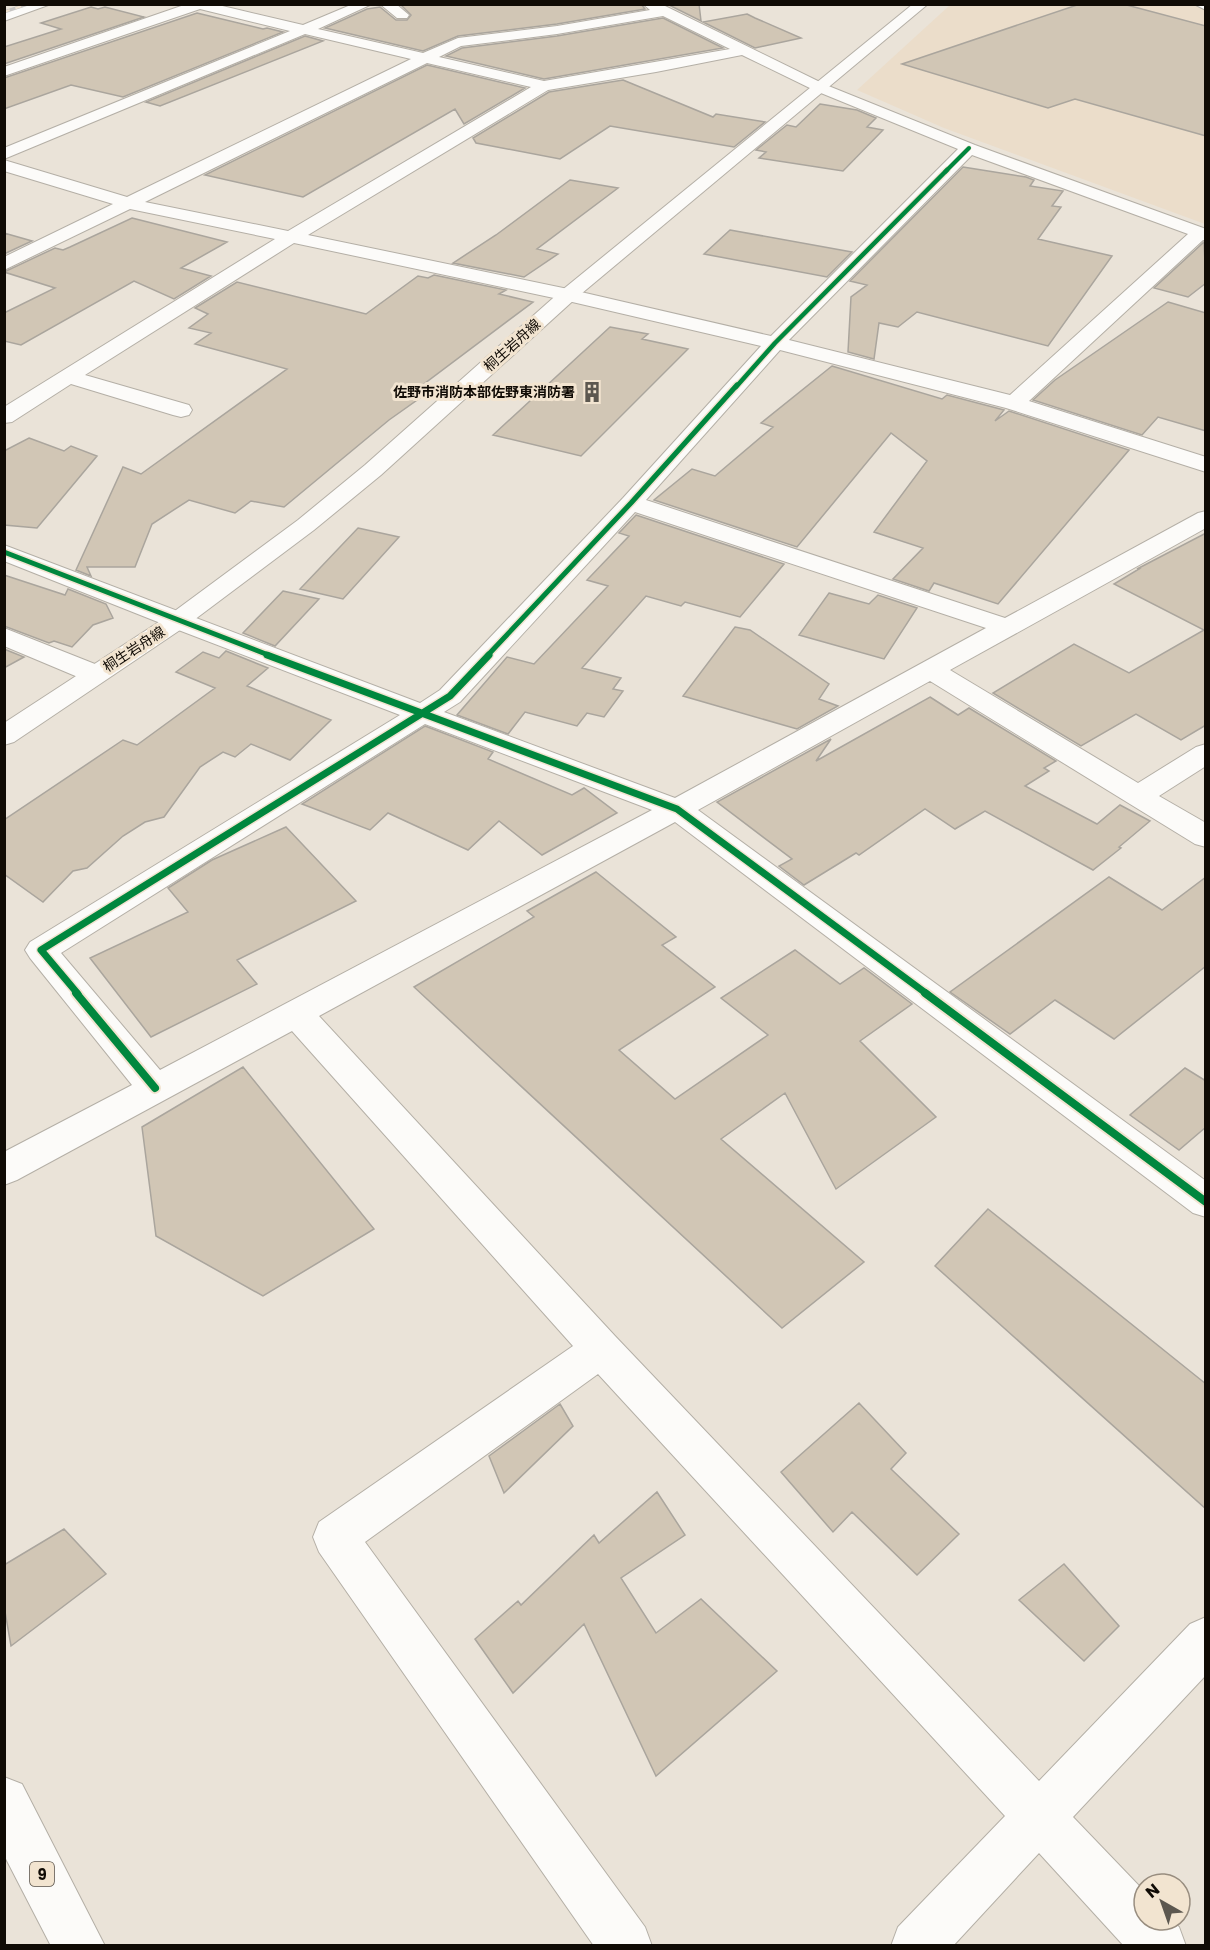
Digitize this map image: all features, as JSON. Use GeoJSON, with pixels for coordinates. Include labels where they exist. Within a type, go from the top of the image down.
{"type":"FeatureCollection","features":[{"type":"Feature","properties":{"kind":"street"},"geometry":{"type":"LineString","coordinates":[[4,17],[45,4]]}},
{"type":"Feature","properties":{"kind":"street"},"geometry":{"type":"LineString","coordinates":[[4,153],[366,4]]}},
{"type":"Feature","properties":{"kind":"street"},"geometry":{"type":"LineString","coordinates":[[386,4],[402,15]]}},
{"type":"Feature","properties":{"kind":"street","name":"桐生岩舟線"},"geometry":{"type":"LineString","coordinates":[[4,736],[177,621],[306,525],[374,470],[568,295],[922,4]]}},
{"type":"Feature","properties":{"kind":"street"},"geometry":{"type":"LineString","coordinates":[[1200,4],[1206,6]]}},
{"type":"Feature","properties":{"kind":"street"},"geometry":{"type":"LineString","coordinates":[[4,72],[198,5],[544,86]]}},
{"type":"Feature","properties":{"kind":"street"},"geometry":{"type":"LineString","coordinates":[[4,264],[458,42],[557,30],[655,7],[741,51],[821,88],[969,148],[1203,234],[1014,403]]}},
{"type":"Feature","properties":{"kind":"street"},"geometry":{"type":"LineString","coordinates":[[4,417],[290,238],[544,86],[657,68],[741,51]]}},
{"type":"Feature","properties":{"kind":"street"},"geometry":{"type":"LineString","coordinates":[[155,1088],[41,950],[450,696],[631,503],[775,343],[969,148]]}},
{"type":"Feature","properties":{"kind":"street"},"geometry":{"type":"LineString","coordinates":[[4,165],[127,203],[568,295],[775,343],[1014,403],[1206,465]]}},
{"type":"Feature","properties":{"kind":"street"},"geometry":{"type":"LineString","coordinates":[[69,377],[181,410]]}},
{"type":"Feature","properties":{"kind":"street"},"geometry":{"type":"LineString","coordinates":[[631,503],[1008,627]]}},
{"type":"Feature","properties":{"kind":"street"},"geometry":{"type":"LineString","coordinates":[[4,1170],[677,809],[1206,518]]}},
{"type":"Feature","properties":{"kind":"street"},"geometry":{"type":"LineString","coordinates":[[5,553],[177,621],[677,809],[1206,1202]]}},
{"type":"Feature","properties":{"kind":"street"},"geometry":{"type":"LineString","coordinates":[[4,636],[96,674]]}},
{"type":"Feature","properties":{"kind":"street"},"geometry":{"type":"LineString","coordinates":[[932,670],[1206,837]]}},
{"type":"Feature","properties":{"kind":"street"},"geometry":{"type":"LineString","coordinates":[[1138,796],[1206,753]]}},
{"type":"Feature","properties":{"kind":"street"},"geometry":{"type":"LineString","coordinates":[[296,1013],[601,1349],[1160,1946]]}},
{"type":"Feature","properties":{"kind":"street"},"geometry":{"type":"LineString","coordinates":[[601,1349],[335,1537],[626,1946]]}},
{"type":"Feature","properties":{"kind":"street"},"geometry":{"type":"LineString","coordinates":[[917,1946],[1206,1640]]}},
{"type":"Feature","properties":{"kind":"street","name":"9"},"geometry":{"type":"LineString","coordinates":[[4,1802],[79,1946]]}},
{"type":"Feature","properties":{"kind":"shaded area"},"geometry":{"type":"Polygon","coordinates":[[[950,5],[1205,5],[1205,224],[944,128],[857,90],[950,5]]]}},
{"type":"Feature","properties":{"kind":"building"},"geometry":{"type":"Polygon","coordinates":[[[400,4],[641,4],[645,9],[557,24],[458,36],[423,51],[325,28],[367,9],[380,7],[396,20],[407,20],[411,15],[400,4]]]}},
{"type":"Feature","properties":{"kind":"building"},"geometry":{"type":"Polygon","coordinates":[[[667,4],[699,4],[701,21],[667,4]]]}},
{"type":"Feature","properties":{"kind":"building"},"geometry":{"type":"Polygon","coordinates":[[[1080,4],[1123,4],[1206,26],[1206,136],[1075,99],[1048,108],[902,64],[1080,4]]]}},
{"type":"Feature","properties":{"kind":"building"},"geometry":{"type":"Polygon","coordinates":[[[91,7],[98,9],[105,7],[144,17],[4,64],[4,47],[61,29],[41,23],[91,7]]]}},
{"type":"Feature","properties":{"kind":"building"},"geometry":{"type":"Polygon","coordinates":[[[197,13],[283,32],[123,97],[71,85],[4,109],[4,78],[197,13]]]}},
{"type":"Feature","properties":{"kind":"building"},"geometry":{"type":"Polygon","coordinates":[[[747,14],[801,38],[755,48],[703,22],[747,14]]]}},
{"type":"Feature","properties":{"kind":"building"},"geometry":{"type":"Polygon","coordinates":[[[663,18],[723,48],[544,79],[446,56],[462,48],[557,36],[663,18]]]}},
{"type":"Feature","properties":{"kind":"building"},"geometry":{"type":"Polygon","coordinates":[[[305,36],[323,41],[160,106],[146,102],[305,36]]]}},
{"type":"Feature","properties":{"kind":"building"},"geometry":{"type":"Polygon","coordinates":[[[427,65],[525,88],[464,124],[455,109],[303,197],[205,175],[427,65]]]}},
{"type":"Feature","properties":{"kind":"building"},"geometry":{"type":"Polygon","coordinates":[[[623,80],[713,117],[716,114],[765,122],[734,147],[610,126],[560,159],[476,143],[473,138],[549,92],[623,80]]]}},
{"type":"Feature","properties":{"kind":"building"},"geometry":{"type":"Polygon","coordinates":[[[820,104],[857,110],[876,118],[867,127],[883,130],[843,171],[759,158],[766,152],[756,150],[787,125],[796,127],[820,104]]]}},
{"type":"Feature","properties":{"kind":"building"},"geometry":{"type":"Polygon","coordinates":[[[963,167],[1026,177],[1034,180],[1030,186],[1063,191],[1052,206],[1061,207],[1038,239],[1112,256],[1048,346],[917,312],[898,327],[879,323],[874,359],[848,352],[851,297],[867,285],[850,281],[963,167]]]}},
{"type":"Feature","properties":{"kind":"building"},"geometry":{"type":"Polygon","coordinates":[[[570,180],[618,188],[537,249],[558,254],[524,277],[453,263],[496,235],[570,180]]]}},
{"type":"Feature","properties":{"kind":"building"},"geometry":{"type":"Polygon","coordinates":[[[132,218],[227,242],[181,268],[211,276],[174,299],[134,281],[21,345],[4,341],[4,313],[55,288],[4,272],[55,248],[63,250],[132,218]]]}},
{"type":"Feature","properties":{"kind":"building"},"geometry":{"type":"Polygon","coordinates":[[[730,230],[852,252],[827,277],[704,254],[730,230]]]}},
{"type":"Feature","properties":{"kind":"building"},"geometry":{"type":"Polygon","coordinates":[[[4,233],[32,241],[4,254],[4,233]]]}},
{"type":"Feature","properties":{"kind":"building"},"geometry":{"type":"Polygon","coordinates":[[[1204,242],[1206,283],[1188,297],[1154,288],[1204,242]]]}},
{"type":"Feature","properties":{"kind":"building"},"geometry":{"type":"Polygon","coordinates":[[[434,275],[506,290],[499,294],[533,302],[416,390],[427,393],[389,420],[284,507],[251,501],[235,513],[189,500],[152,524],[135,567],[87,567],[91,576],[76,570],[123,467],[141,474],[287,369],[195,344],[211,333],[189,328],[208,314],[195,308],[237,282],[366,314],[418,276],[428,278],[434,275]]]}},
{"type":"Feature","properties":{"kind":"building"},"geometry":{"type":"Polygon","coordinates":[[[1168,302],[1206,313],[1206,431],[1158,417],[1142,435],[1033,400],[1055,380],[1168,302]]]}},
{"type":"Feature","properties":{"kind":"building","name":"佐野市消防本部佐野東消防署"},"geometry":{"type":"Polygon","coordinates":[[[610,327],[648,334],[642,339],[688,349],[581,456],[493,435],[610,327]]]}},
{"type":"Feature","properties":{"kind":"building"},"geometry":{"type":"Polygon","coordinates":[[[832,366],[942,399],[947,395],[1004,410],[995,421],[1009,411],[1129,450],[998,604],[934,583],[929,591],[893,579],[923,548],[874,532],[927,461],[891,433],[797,547],[654,500],[692,469],[715,476],[773,427],[761,423],[832,366]]]}},
{"type":"Feature","properties":{"kind":"building"},"geometry":{"type":"Polygon","coordinates":[[[29,438],[64,451],[71,446],[97,456],[37,528],[4,525],[4,451],[29,438]]]}},
{"type":"Feature","properties":{"kind":"building"},"geometry":{"type":"Polygon","coordinates":[[[636,515],[784,564],[740,617],[685,602],[681,606],[646,596],[582,668],[621,678],[613,689],[623,691],[604,717],[587,713],[577,726],[525,712],[508,734],[457,715],[507,657],[534,664],[608,586],[587,580],[629,536],[619,533],[636,515]]]}},
{"type":"Feature","properties":{"kind":"building"},"geometry":{"type":"Polygon","coordinates":[[[358,528],[399,537],[343,599],[300,589],[358,528]]]}},
{"type":"Feature","properties":{"kind":"building"},"geometry":{"type":"Polygon","coordinates":[[[1206,533],[1206,725],[1181,740],[1136,714],[1081,746],[993,693],[1074,644],[1129,673],[1204,630],[1114,584],[1139,569],[1137,569],[1206,533]]]}},
{"type":"Feature","properties":{"kind":"building"},"geometry":{"type":"Polygon","coordinates":[[[4,575],[65,595],[68,589],[106,604],[113,618],[93,625],[72,647],[54,641],[49,643],[4,626],[4,575]]]}},
{"type":"Feature","properties":{"kind":"building"},"geometry":{"type":"Polygon","coordinates":[[[283,591],[319,599],[275,646],[243,633],[283,591]]]}},
{"type":"Feature","properties":{"kind":"building"},"geometry":{"type":"Polygon","coordinates":[[[829,593],[869,604],[878,595],[917,608],[884,659],[799,635],[829,593]]]}},
{"type":"Feature","properties":{"kind":"building"},"geometry":{"type":"Polygon","coordinates":[[[735,627],[750,630],[829,684],[819,699],[838,706],[797,729],[683,696],[735,627]]]}},
{"type":"Feature","properties":{"kind":"building"},"geometry":{"type":"Polygon","coordinates":[[[4,649],[24,657],[4,668],[4,649]]]}},
{"type":"Feature","properties":{"kind":"building"},"geometry":{"type":"Polygon","coordinates":[[[226,651],[268,668],[247,686],[331,720],[290,760],[251,744],[235,757],[223,752],[200,767],[164,817],[145,822],[123,836],[87,868],[73,871],[43,902],[4,874],[4,820],[123,740],[137,745],[215,688],[176,672],[203,652],[219,658],[226,651]]]}},
{"type":"Feature","properties":{"kind":"building"},"geometry":{"type":"Polygon","coordinates":[[[930,697],[958,715],[969,708],[1056,761],[1044,768],[1049,771],[1025,786],[1097,824],[1120,805],[1150,821],[1093,870],[985,811],[955,829],[925,809],[859,855],[856,853],[804,885],[779,866],[792,859],[717,802],[831,739],[816,761],[930,697]]]}},
{"type":"Feature","properties":{"kind":"building"},"geometry":{"type":"Polygon","coordinates":[[[425,726],[493,752],[488,759],[572,795],[584,788],[617,813],[542,855],[499,821],[468,850],[388,813],[370,830],[302,804],[425,726]]]}},
{"type":"Feature","properties":{"kind":"building"},"geometry":{"type":"Polygon","coordinates":[[[286,827],[356,901],[237,960],[257,984],[151,1037],[90,958],[188,912],[168,888],[212,860],[286,827]]]}},
{"type":"Feature","properties":{"kind":"building"},"geometry":{"type":"Polygon","coordinates":[[[596,872],[676,937],[662,945],[715,987],[619,1050],[675,1099],[768,1035],[721,998],[795,950],[840,984],[864,968],[912,1004],[860,1041],[936,1117],[836,1189],[785,1093],[721,1139],[864,1262],[782,1328],[414,987],[534,917],[527,911],[596,872]]]}},
{"type":"Feature","properties":{"kind":"building"},"geometry":{"type":"Polygon","coordinates":[[[1109,877],[1162,910],[1206,877],[1206,966],[1114,1039],[1055,1000],[1010,1034],[950,992],[1109,877]]]}},
{"type":"Feature","properties":{"kind":"building"},"geometry":{"type":"Polygon","coordinates":[[[243,1067],[374,1229],[263,1296],[156,1236],[142,1127],[243,1067]]]}},
{"type":"Feature","properties":{"kind":"building"},"geometry":{"type":"Polygon","coordinates":[[[1185,1068],[1206,1081],[1206,1127],[1179,1150],[1130,1115],[1185,1068]]]}},
{"type":"Feature","properties":{"kind":"building"},"geometry":{"type":"Polygon","coordinates":[[[988,1209],[1206,1384],[1206,1509],[935,1266],[988,1209]]]}},
{"type":"Feature","properties":{"kind":"building"},"geometry":{"type":"Polygon","coordinates":[[[859,1403],[906,1453],[891,1469],[959,1534],[917,1575],[852,1512],[833,1532],[781,1472],[859,1403]]]}},
{"type":"Feature","properties":{"kind":"building"},"geometry":{"type":"Polygon","coordinates":[[[560,1404],[573,1426],[504,1493],[489,1456],[560,1404]]]}},
{"type":"Feature","properties":{"kind":"building"},"geometry":{"type":"Polygon","coordinates":[[[657,1492],[685,1535],[621,1578],[656,1633],[701,1599],[777,1671],[656,1776],[584,1624],[513,1693],[475,1639],[518,1601],[521,1605],[594,1535],[599,1543],[657,1492]]]}},
{"type":"Feature","properties":{"kind":"building"},"geometry":{"type":"Polygon","coordinates":[[[64,1529],[106,1574],[11,1646],[4,1606],[4,1565],[64,1529]]]}},
{"type":"Feature","properties":{"kind":"building"},"geometry":{"type":"Polygon","coordinates":[[[1064,1564],[1119,1626],[1084,1661],[1019,1600],[1064,1564]]]}},
{"type":"Feature","properties":{"kind":"railway"},"geometry":{"type":"LineString","coordinates":[[4,12],[28,4]]}},
{"type":"Feature","properties":{"kind":"cycle path"},"geometry":{"type":"LineString","coordinates":[[155,1088],[41,950],[450,696],[631,503],[775,343],[969,148]]}},
{"type":"Feature","properties":{"kind":"cycle path"},"geometry":{"type":"LineString","coordinates":[[4,552],[177,621],[677,809],[1206,1202]]}},
{"type":"Feature","properties":{"kind":"place","name":"佐野市消防本部佐野東消防署"},"geometry":{"type":"Point","coordinates":[592,392]}}]}
